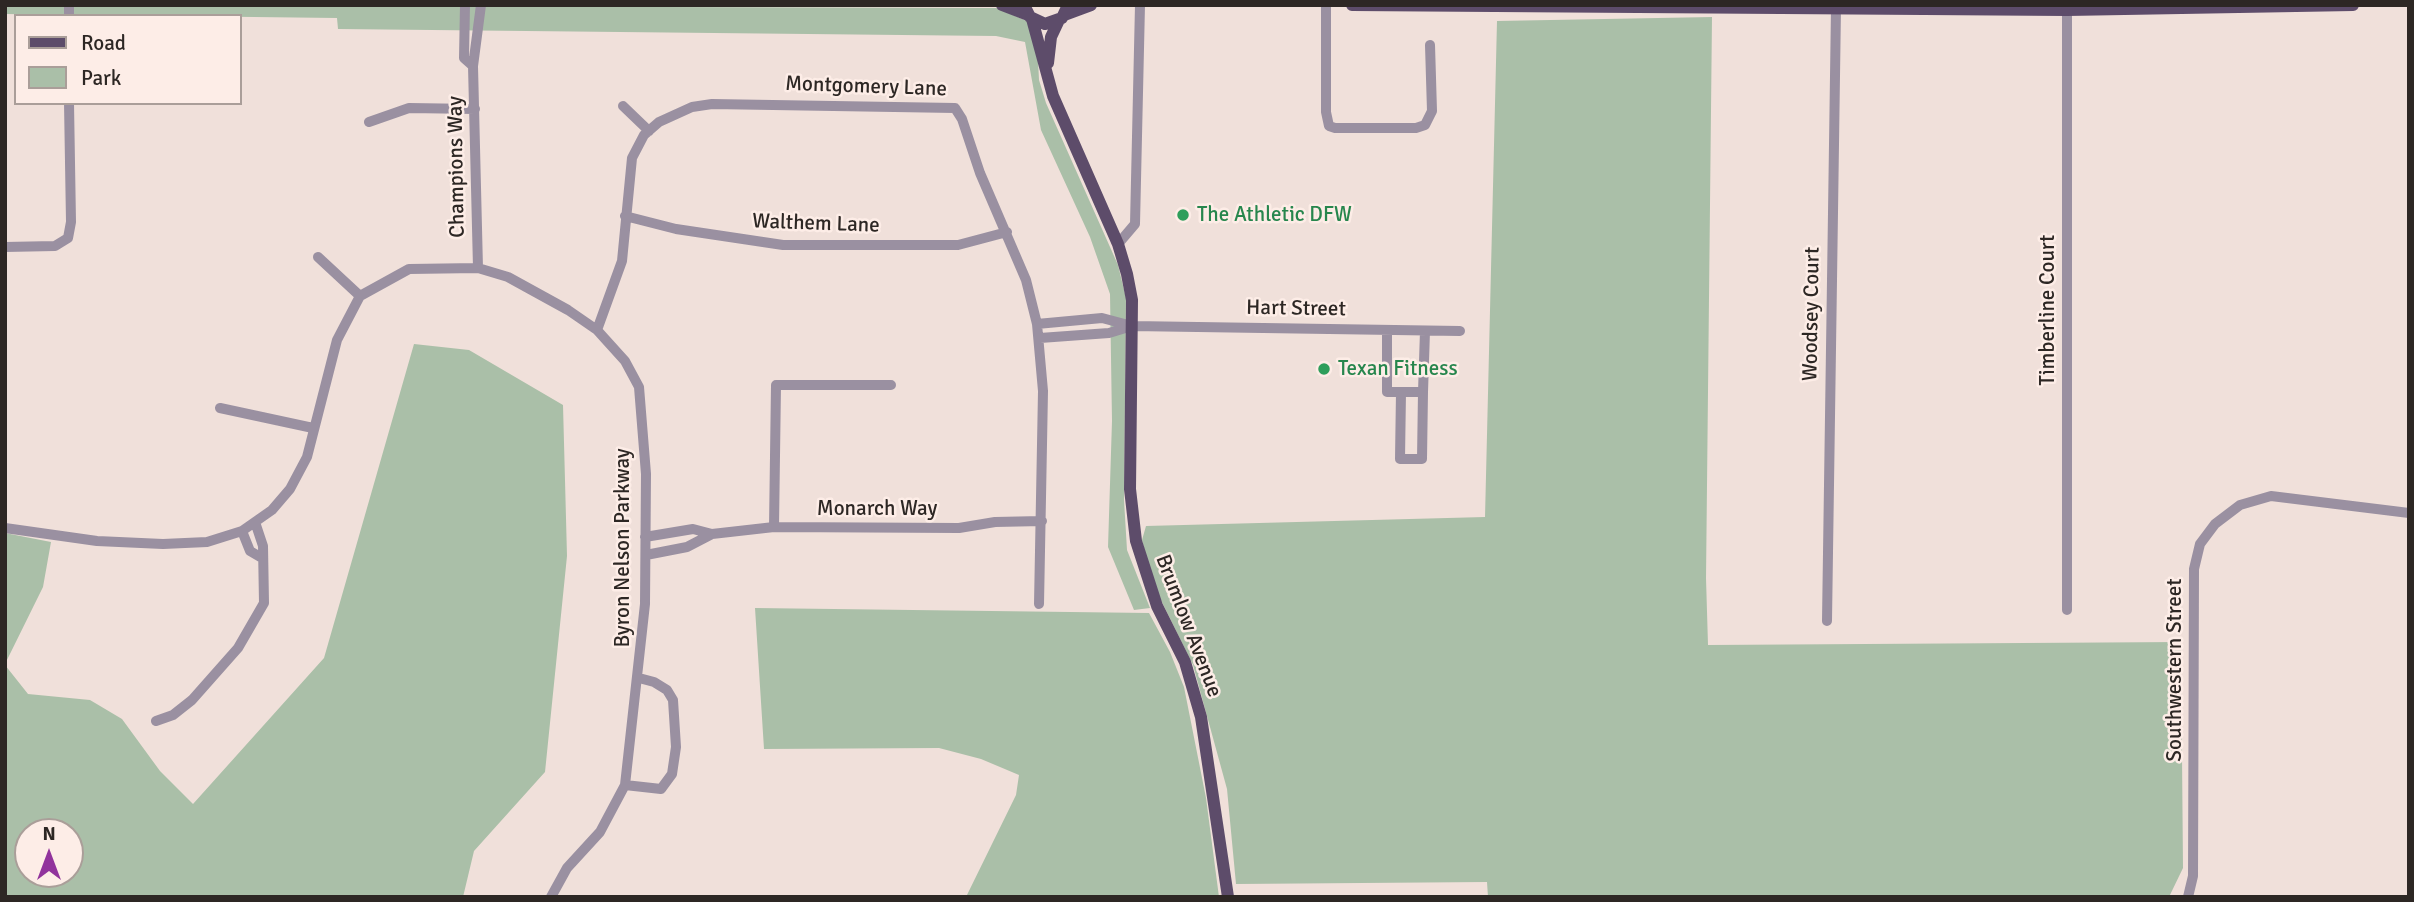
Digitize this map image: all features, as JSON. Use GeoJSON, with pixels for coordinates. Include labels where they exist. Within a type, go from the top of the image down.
{"type":"FeatureCollection","features":[{"type":"Feature","properties":{"kind":"main road"},"geometry":{"type":"LineString","coordinates":[[1002,5],[1028,13],[1045,24],[1064,13],[1091,5]]}},
{"type":"Feature","properties":{"kind":"main road"},"geometry":{"type":"LineString","coordinates":[[1352,5],[2067,10],[2353,5]]}},
{"type":"Feature","properties":{"kind":"main road","name":"Brumlow Avenue"},"geometry":{"type":"LineString","coordinates":[[1028,13],[1067,131],[1118,244],[1132,300],[1130,489],[1136,541],[1157,606],[1185,662],[1196,698],[1208,749],[1228,897]]}},
{"type":"Feature","properties":{"kind":"main road","name":"Brumlow Avenue"},"geometry":{"type":"LineString","coordinates":[[1048,70],[1051,37],[1064,13]]}},
{"type":"Feature","properties":{"kind":"street","name":"Champions Way"},"geometry":{"type":"LineString","coordinates":[[465,5],[464,58],[474,66]]}},
{"type":"Feature","properties":{"kind":"street","name":"Champions Way"},"geometry":{"type":"LineString","coordinates":[[478,268],[474,66],[481,5]]}},
{"type":"Feature","properties":{"kind":"street"},"geometry":{"type":"LineString","coordinates":[[1118,244],[1128,236],[1135,224],[1140,5]]}},
{"type":"Feature","properties":{"kind":"street"},"geometry":{"type":"LineString","coordinates":[[1326,5],[1326,113],[1329,126],[1416,128],[1425,125],[1432,111],[1430,45]]}},
{"type":"Feature","properties":{"kind":"street","name":"Woodsey Court"},"geometry":{"type":"LineString","coordinates":[[1827,621],[1836,8]]}},
{"type":"Feature","properties":{"kind":"street","name":"Timberline Court"},"geometry":{"type":"LineString","coordinates":[[2067,10],[2067,610]]}},
{"type":"Feature","properties":{"kind":"street","name":"Montgomery Lane"},"geometry":{"type":"LineString","coordinates":[[597,330],[622,261],[625,216],[635,147],[659,122],[683,111],[712,104],[955,108],[962,118],[980,173],[1026,280],[1040,338],[1042,521],[1039,604]]}},
{"type":"Feature","properties":{"kind":"street"},"geometry":{"type":"LineString","coordinates":[[5,247],[55,246],[68,238],[71,222],[69,105]]}},
{"type":"Feature","properties":{"kind":"street"},"geometry":{"type":"LineString","coordinates":[[623,106],[649,131]]}},
{"type":"Feature","properties":{"kind":"street"},"geometry":{"type":"LineString","coordinates":[[369,122],[409,108],[475,109]]}},
{"type":"Feature","properties":{"kind":"street","name":"Walthem Lane"},"geometry":{"type":"LineString","coordinates":[[625,216],[676,229],[783,245],[958,245],[1007,232]]}},
{"type":"Feature","properties":{"kind":"street"},"geometry":{"type":"LineString","coordinates":[[5,528],[97,541],[163,544],[207,542],[242,531],[272,510],[290,489],[307,457],[337,340],[360,296],[318,257]]}},
{"type":"Feature","properties":{"kind":"street","name":"Byron Nelson Parkway"},"geometry":{"type":"LineString","coordinates":[[360,296],[409,269],[478,268],[508,277],[537,291],[597,330],[625,361],[639,387],[646,474],[646,555],[639,678],[625,785],[600,832],[567,868],[551,897]]}},
{"type":"Feature","properties":{"kind":"street"},"geometry":{"type":"LineString","coordinates":[[1037,324],[1102,318],[1132,326]]}},
{"type":"Feature","properties":{"kind":"street"},"geometry":{"type":"LineString","coordinates":[[1040,338],[1109,333],[1132,326]]}},
{"type":"Feature","properties":{"kind":"street","name":"Hart Street"},"geometry":{"type":"LineString","coordinates":[[1132,326],[1460,331]]}},
{"type":"Feature","properties":{"kind":"street"},"geometry":{"type":"LineString","coordinates":[[1387,330],[1387,392],[1423,392]]}},
{"type":"Feature","properties":{"kind":"street"},"geometry":{"type":"LineString","coordinates":[[1401,392],[1400,459],[1422,460],[1425,331]]}},
{"type":"Feature","properties":{"kind":"street"},"geometry":{"type":"LineString","coordinates":[[774,527],[776,385],[891,385]]}},
{"type":"Feature","properties":{"kind":"street"},"geometry":{"type":"LineString","coordinates":[[220,408],[313,428]]}},
{"type":"Feature","properties":{"kind":"street","name":"Southwestern Street"},"geometry":{"type":"LineString","coordinates":[[2188,897],[2193,876],[2194,582],[2200,544],[2215,524],[2240,505],[2271,496],[2409,513]]}},
{"type":"Feature","properties":{"kind":"street","name":"Monarch Way"},"geometry":{"type":"LineString","coordinates":[[646,555],[687,547],[712,534],[774,527],[959,528],[995,522],[1042,521]]}},
{"type":"Feature","properties":{"kind":"street"},"geometry":{"type":"LineString","coordinates":[[156,721],[173,715],[192,701],[239,648],[264,603],[261,558],[264,546],[255,522]]}},
{"type":"Feature","properties":{"kind":"street","name":"Monarch Way"},"geometry":{"type":"LineString","coordinates":[[645,537],[693,529],[712,534]]}},
{"type":"Feature","properties":{"kind":"street"},"geometry":{"type":"LineString","coordinates":[[242,531],[250,551],[261,558]]}},
{"type":"Feature","properties":{"kind":"street"},"geometry":{"type":"LineString","coordinates":[[625,785],[661,789],[672,774],[676,747],[673,700],[667,690],[654,682],[639,678]]}},
{"type":"Feature","properties":{"kind":"green space"},"geometry":{"type":"Polygon","coordinates":[[[5,5],[997,8],[1029,22],[1037,40],[1039,80],[1046,103],[1118,265],[1126,298],[1124,500],[1127,550],[1150,608],[1134,610],[1108,547],[1112,421],[1110,294],[1090,237],[1041,130],[1025,42],[996,36],[338,29],[337,18],[242,17],[242,14],[5,14],[5,5]]]}},
{"type":"Feature","properties":{"kind":"green space"},"geometry":{"type":"Polygon","coordinates":[[[1712,17],[1706,578],[1708,645],[2181,642],[2183,868],[2169,897],[1488,897],[1487,882],[1236,884],[1227,789],[1193,665],[1153,584],[1142,540],[1146,526],[1485,517],[1497,21],[1712,17]]]}},
{"type":"Feature","properties":{"kind":"green space"},"geometry":{"type":"Polygon","coordinates":[[[414,344],[469,350],[563,405],[567,556],[545,772],[474,851],[463,897],[5,897],[5,665],[28,694],[90,700],[122,719],[160,771],[193,804],[324,658],[414,344]]]}},
{"type":"Feature","properties":{"kind":"green space"},"geometry":{"type":"Polygon","coordinates":[[[5,533],[51,542],[43,587],[5,664],[5,533]]]}},
{"type":"Feature","properties":{"kind":"green space"},"geometry":{"type":"Polygon","coordinates":[[[755,608],[1149,613],[1170,652],[1184,687],[1206,798],[1219,897],[966,897],[1016,795],[1019,775],[981,759],[939,748],[764,749],[755,608]]]}},
{"type":"Feature","properties":{"kind":"place","name":"The Athletic DFW"},"geometry":{"type":"Point","coordinates":[1183,215]}},
{"type":"Feature","properties":{"kind":"place","name":"Texan Fitness"},"geometry":{"type":"Point","coordinates":[1324,369]}}]}
